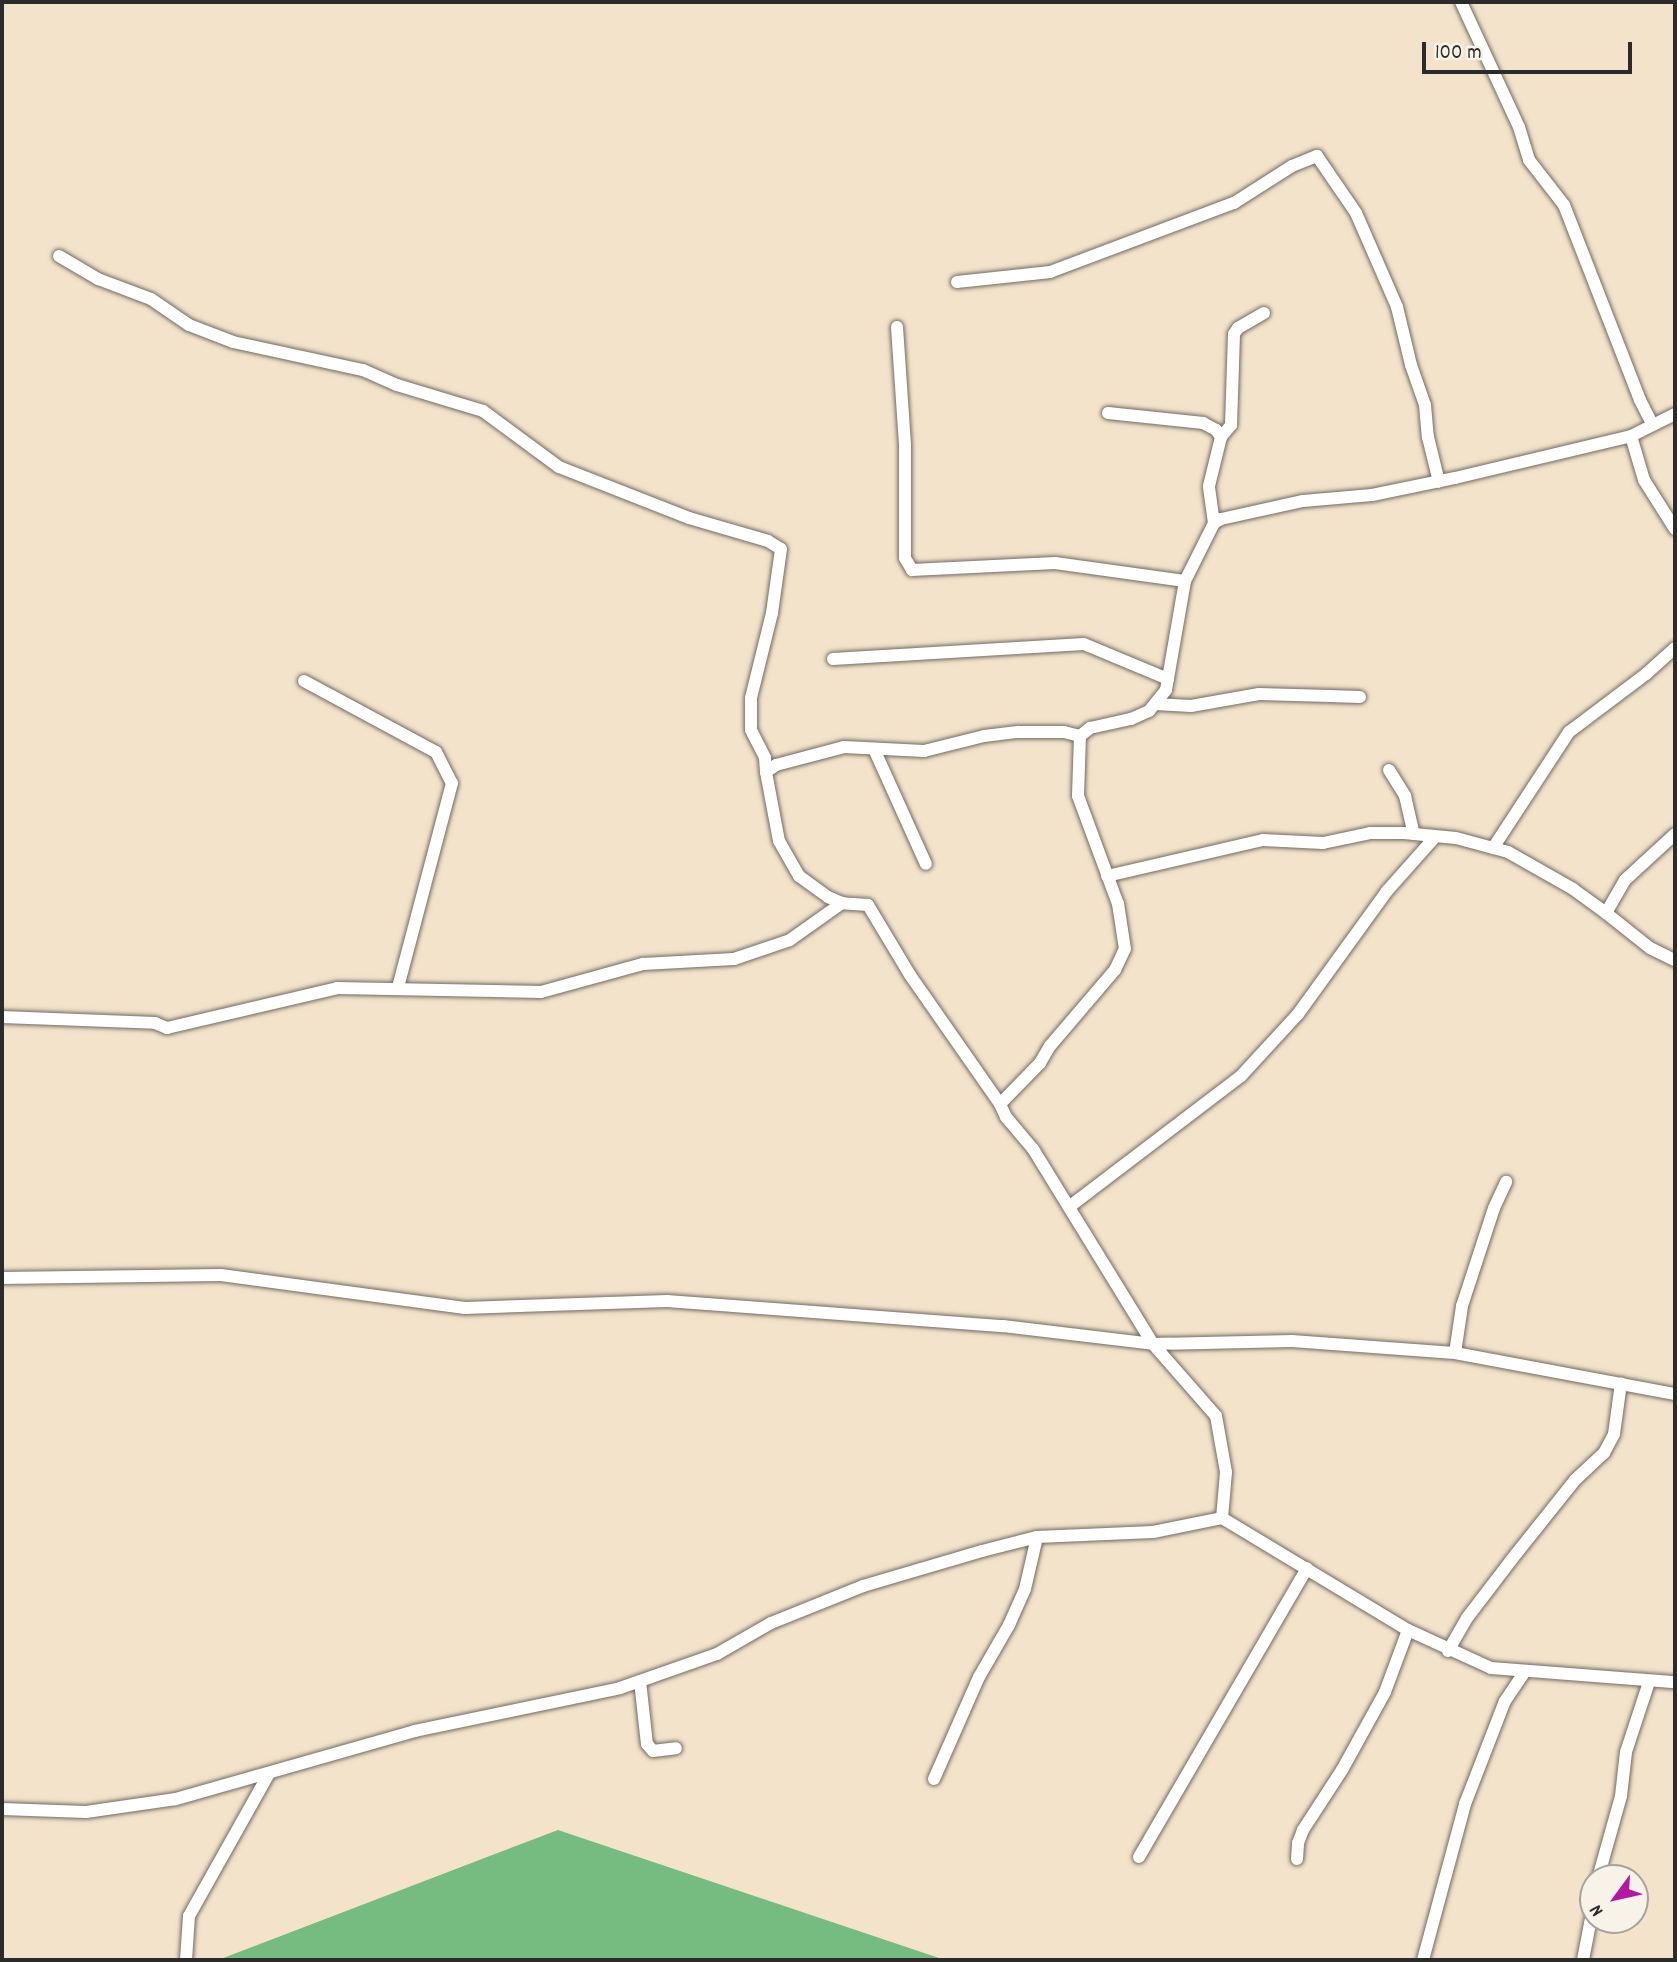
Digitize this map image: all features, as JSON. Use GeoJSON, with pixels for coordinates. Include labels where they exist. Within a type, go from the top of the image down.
{"type":"FeatureCollection","features":[{"type":"Feature","properties":{"kind":"street"},"geometry":{"type":"LineString","coordinates":[[1461,2],[1519,127],[1529,160],[1564,205],[1640,400],[1653,425]]}},
{"type":"Feature","properties":{"kind":"street"},"geometry":{"type":"LineString","coordinates":[[957,282],[1050,272],[1234,203],[1292,166],[1317,156],[1356,213],[1397,307],[1411,365],[1425,405],[1428,437],[1439,482]]}},
{"type":"Feature","properties":{"kind":"street"},"geometry":{"type":"LineString","coordinates":[[59,256],[97,279],[151,299],[189,325],[233,342],[363,370],[397,385],[483,411],[559,467],[689,518],[768,541],[781,549],[772,613],[751,698],[751,730],[765,758],[779,841],[799,876],[828,897],[842,903],[868,905],[910,975],[1000,1104],[1006,1117],[1033,1149],[1153,1345],[1216,1416],[1226,1472],[1222,1518]]}},
{"type":"Feature","properties":{"kind":"street"},"geometry":{"type":"LineString","coordinates":[[766,772],[776,765],[844,747],[924,751],[993,734],[1064,732],[1080,736],[1098,726],[1131,719],[1155,704],[1166,690],[1185,581],[1214,523],[1209,486],[1221,437],[1231,425],[1234,334],[1238,328],[1264,313]]}},
{"type":"Feature","properties":{"kind":"street"},"geometry":{"type":"LineString","coordinates":[[897,327],[905,445],[905,558],[912,570],[1055,563],[1185,581]]}},
{"type":"Feature","properties":{"kind":"street"},"geometry":{"type":"LineString","coordinates":[[1108,413],[1203,423],[1216,430],[1221,437]]}},
{"type":"Feature","properties":{"kind":"street"},"geometry":{"type":"LineString","coordinates":[[1214,523],[1303,501],[1373,495],[1439,482],[1631,436],[1675,414]]}},
{"type":"Feature","properties":{"kind":"street"},"geometry":{"type":"LineString","coordinates":[[1631,436],[1644,480],[1675,529]]}},
{"type":"Feature","properties":{"kind":"street"},"geometry":{"type":"LineString","coordinates":[[833,659],[1084,644],[1168,679]]}},
{"type":"Feature","properties":{"kind":"street"},"geometry":{"type":"LineString","coordinates":[[1493,848],[1569,732],[1675,648]]}},
{"type":"Feature","properties":{"kind":"street"},"geometry":{"type":"LineString","coordinates":[[304,681],[436,752],[452,783],[398,987]]}},
{"type":"Feature","properties":{"kind":"street"},"geometry":{"type":"LineString","coordinates":[[1155,704],[1191,706],[1259,694],[1360,697]]}},
{"type":"Feature","properties":{"kind":"street"},"geometry":{"type":"LineString","coordinates":[[1000,1104],[1040,1063],[1050,1046],[1115,970],[1125,949],[1118,904],[1078,796],[1080,736]]}},
{"type":"Feature","properties":{"kind":"street"},"geometry":{"type":"LineString","coordinates":[[874,749],[926,864]]}},
{"type":"Feature","properties":{"kind":"street"},"geometry":{"type":"LineString","coordinates":[[1389,770],[1405,796],[1414,834]]}},
{"type":"Feature","properties":{"kind":"street"},"geometry":{"type":"LineString","coordinates":[[1107,876],[1263,840],[1323,844],[1370,833],[1456,838],[1508,852],[1573,889],[1650,948],[1675,960]]}},
{"type":"Feature","properties":{"kind":"street"},"geometry":{"type":"LineString","coordinates":[[1606,913],[1625,880],[1675,834]]}},
{"type":"Feature","properties":{"kind":"street"},"geometry":{"type":"LineString","coordinates":[[1069,1208],[1241,1076],[1298,1014],[1387,891],[1435,837]]}},
{"type":"Feature","properties":{"kind":"street"},"geometry":{"type":"LineString","coordinates":[[2,1017],[155,1023],[167,1028],[337,988],[398,987],[541,992],[643,964],[734,959],[790,940],[842,903]]}},
{"type":"Feature","properties":{"kind":"street"},"geometry":{"type":"LineString","coordinates":[[1455,1353],[1462,1306],[1494,1209],[1506,1182]]}},
{"type":"Feature","properties":{"kind":"street"},"geometry":{"type":"LineString","coordinates":[[2,1278],[221,1275],[465,1308],[667,1301],[990,1325],[1153,1345],[1292,1340],[1455,1353],[1675,1394]]}},
{"type":"Feature","properties":{"kind":"street"},"geometry":{"type":"LineString","coordinates":[[1448,1651],[1467,1618],[1516,1554],[1576,1480],[1604,1453],[1614,1434],[1621,1383]]}},
{"type":"Feature","properties":{"kind":"street"},"geometry":{"type":"LineString","coordinates":[[2,1809],[86,1812],[176,1799],[415,1731],[620,1688],[717,1654],[771,1623],[863,1586],[1037,1537],[1153,1532],[1222,1518],[1408,1630],[1448,1651],[1491,1668],[1524,1673],[1619,1676],[1649,1682],[1675,1682]]}},
{"type":"Feature","properties":{"kind":"street"},"geometry":{"type":"LineString","coordinates":[[933,1779],[979,1677],[1009,1625],[1025,1589],[1037,1537]]}},
{"type":"Feature","properties":{"kind":"street"},"geometry":{"type":"LineString","coordinates":[[1139,1857],[1307,1568]]}},
{"type":"Feature","properties":{"kind":"street"},"geometry":{"type":"LineString","coordinates":[[1297,1858],[1297,1843],[1303,1830],[1342,1770],[1385,1692],[1408,1630]]}},
{"type":"Feature","properties":{"kind":"street"},"geometry":{"type":"LineString","coordinates":[[1423,1960],[1465,1804],[1505,1701],[1524,1673]]}},
{"type":"Feature","properties":{"kind":"street"},"geometry":{"type":"LineString","coordinates":[[640,1681],[646,1744],[653,1751],[676,1748]]}},
{"type":"Feature","properties":{"kind":"street"},"geometry":{"type":"LineString","coordinates":[[1602,1864],[1621,1796],[1626,1752],[1649,1682]]}},
{"type":"Feature","properties":{"kind":"street"},"geometry":{"type":"LineString","coordinates":[[186,1960],[189,1916],[268,1775]]}},
{"type":"Feature","properties":{"kind":"street"},"geometry":{"type":"LineString","coordinates":[[1583,1960],[1588,1934]]}},
{"type":"Feature","properties":{"kind":"green space"},"geometry":{"type":"Polygon","coordinates":[[[558,1830],[945,1960],[218,1960],[558,1830]]]}}]}
